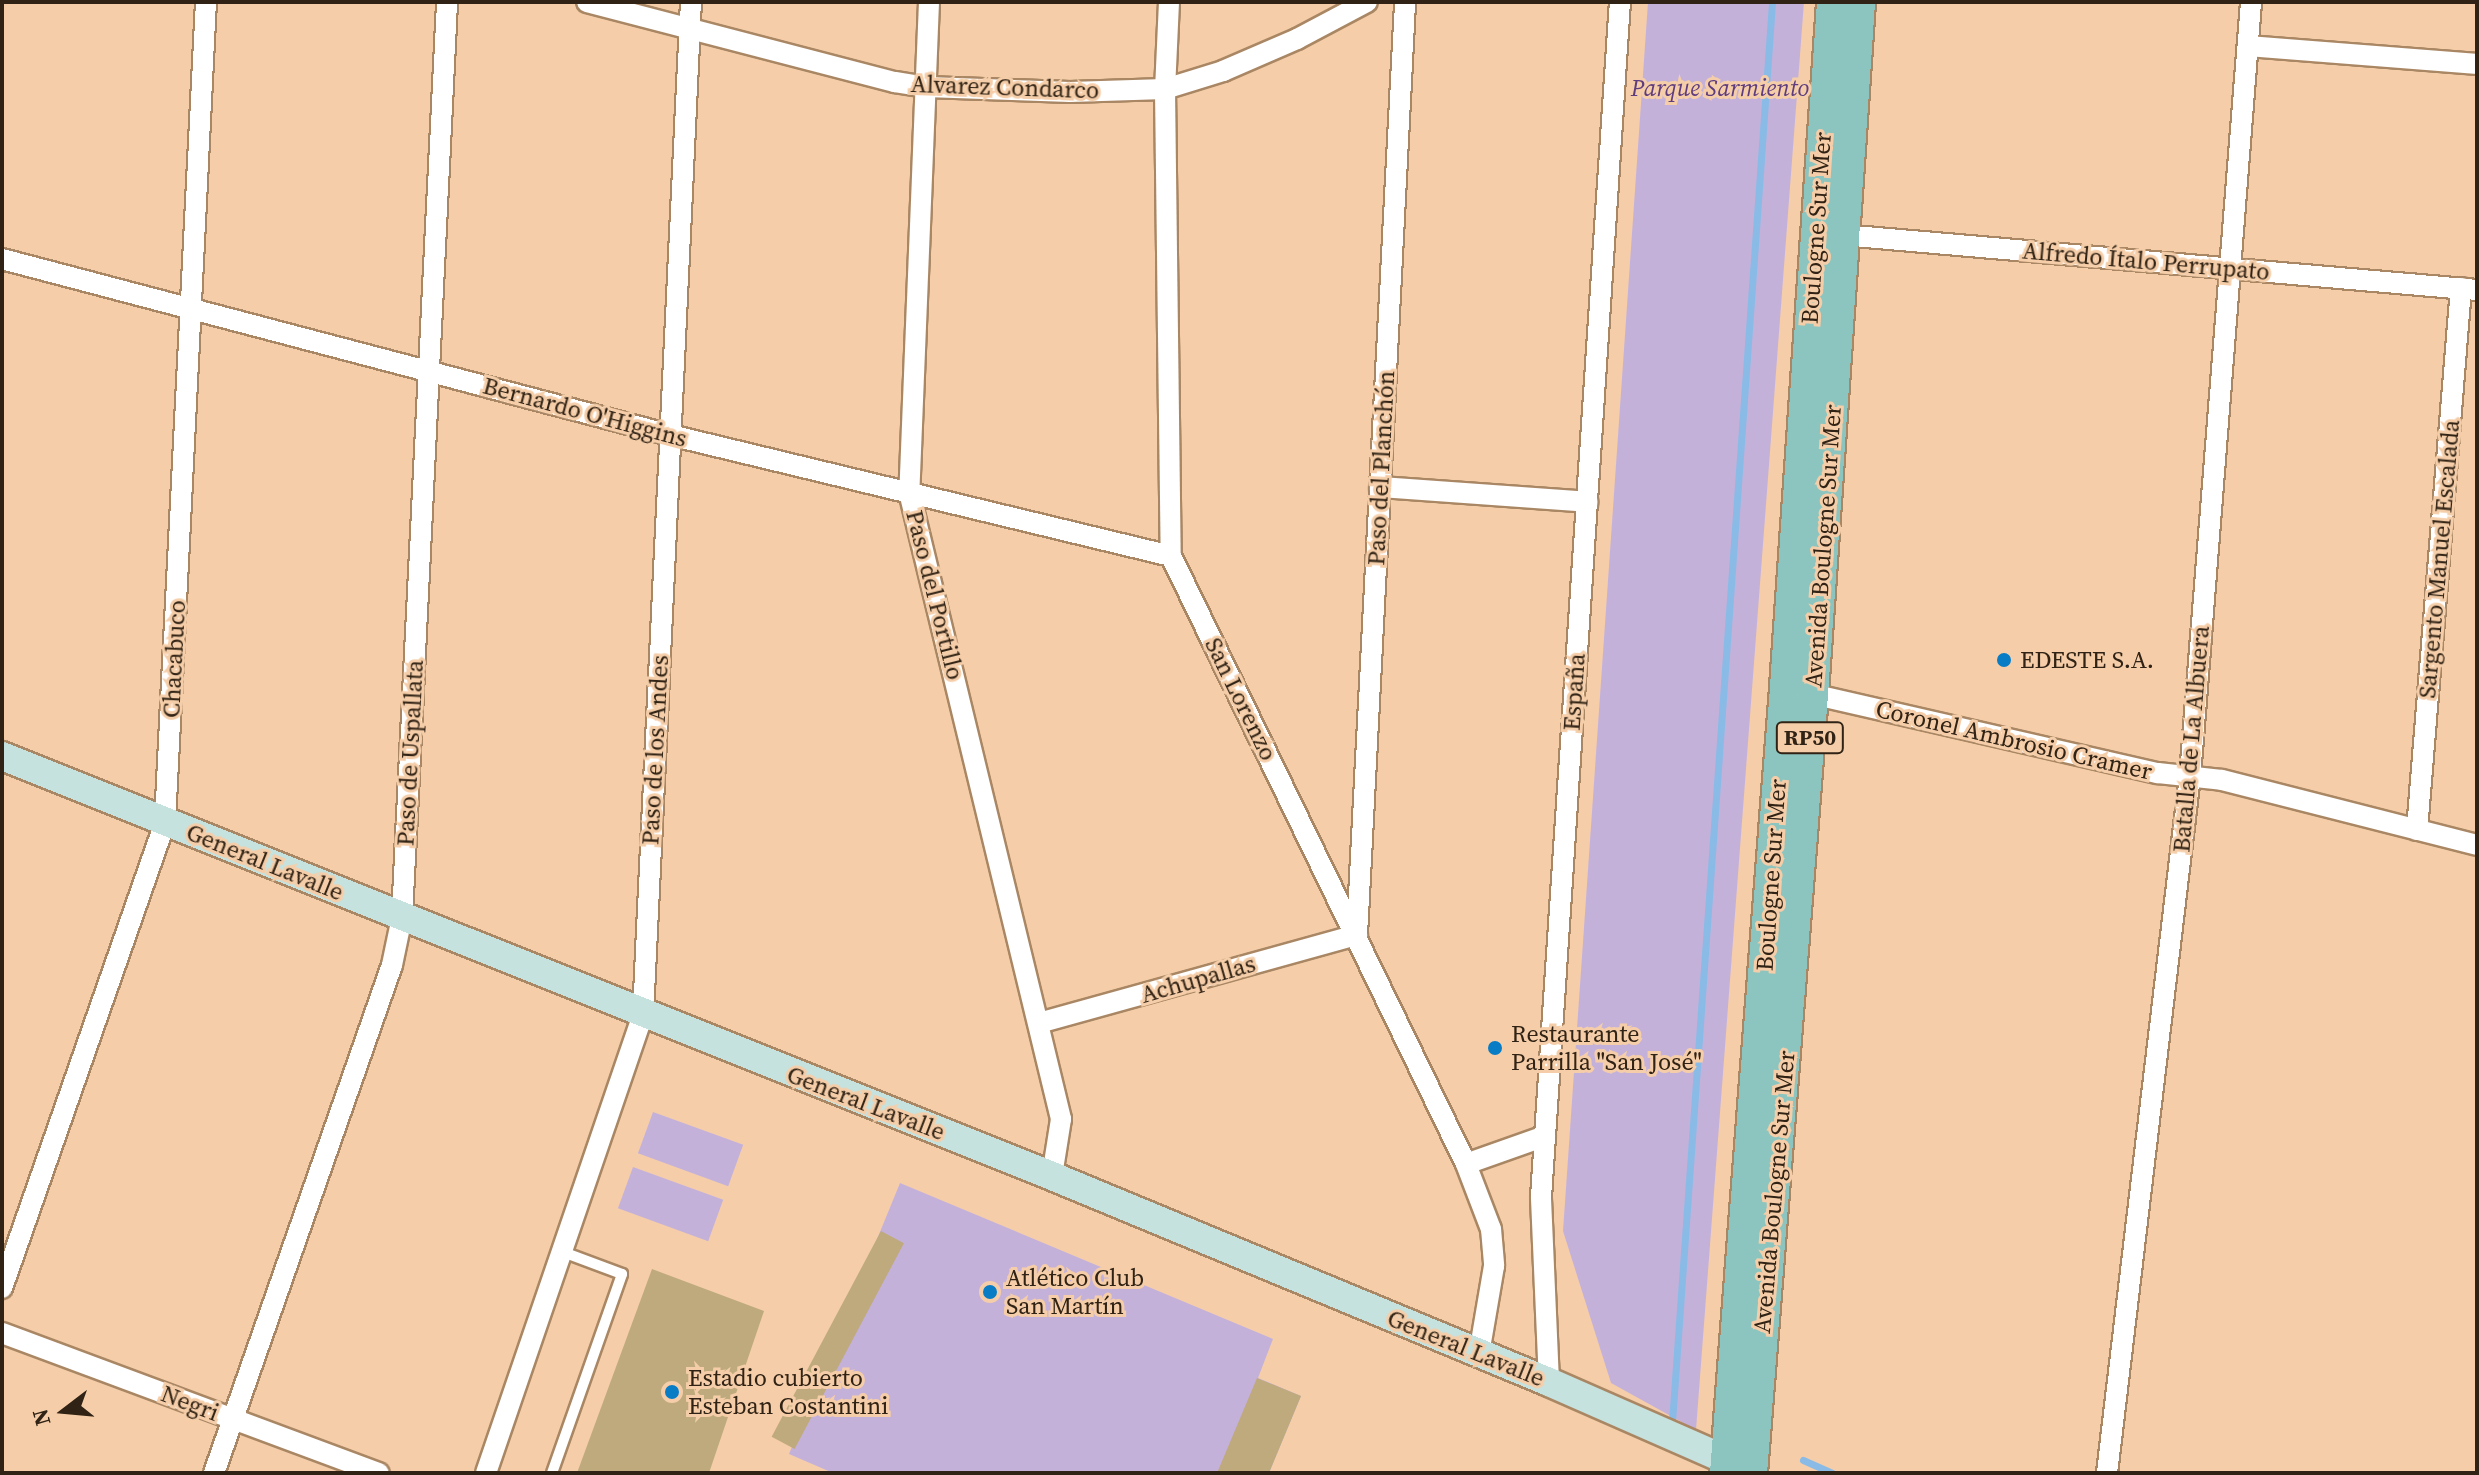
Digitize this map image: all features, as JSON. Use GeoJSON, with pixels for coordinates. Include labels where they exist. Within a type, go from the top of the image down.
{"type":"FeatureCollection","features":[{"type":"Feature","properties":{"kind":"main road","name":"Boulogne Sur Mer"},"geometry":{"type":"LineString","coordinates":[[1830,234],[1832,2]]}},
{"type":"Feature","properties":{"kind":"main road","name":"Avenida Boulogne Sur Mer"},"geometry":{"type":"LineString","coordinates":[[1799,691],[1830,234],[1860,2]]}},
{"type":"Feature","properties":{"kind":"main road","name":"Boulogne Sur Mer"},"geometry":{"type":"LineString","coordinates":[[1742,1470],[1799,691]]}},
{"type":"Feature","properties":{"kind":"main road","name":"General Lavalle"},"geometry":{"type":"LineString","coordinates":[[2,756],[643,1015],[1052,1176],[1549,1382],[1742,1470]]}},
{"type":"Feature","properties":{"kind":"street","name":"Chacabuco"},"geometry":{"type":"LineString","coordinates":[[2,1288],[165,822],[206,2]]}},
{"type":"Feature","properties":{"kind":"street","name":"Paso de Uspallata"},"geometry":{"type":"LineString","coordinates":[[214,1473],[392,965],[402,917],[447,2]]}},
{"type":"Feature","properties":{"kind":"street","name":"Alvarez Condarco"},"geometry":{"type":"LineString","coordinates":[[587,2],[865,76],[926,87],[1070,92],[1165,89],[1223,71],[1297,39],[1367,2]]}},
{"type":"Feature","properties":{"kind":"street","name":"Paso de los Andes"},"geometry":{"type":"LineString","coordinates":[[486,1473],[643,1015],[691,2]]}},
{"type":"Feature","properties":{"kind":"street","name":"Paso del Portillo"},"geometry":{"type":"LineString","coordinates":[[929,2],[909,492],[1061,1119],[1052,1176]]}},
{"type":"Feature","properties":{"kind":"street","name":"San Lorenzo"},"geometry":{"type":"LineString","coordinates":[[1169,2],[1165,89],[1171,556],[1466,1164],[1491,1229],[1494,1266],[1479,1354]]}},
{"type":"Feature","properties":{"kind":"street","name":"Paso del Planchón"},"geometry":{"type":"LineString","coordinates":[[1357,935],[1405,2]]}},
{"type":"Feature","properties":{"kind":"street","name":"España"},"geometry":{"type":"LineString","coordinates":[[1549,1382],[1542,1248],[1545,1136],[1620,2]]}},
{"type":"Feature","properties":{"kind":"street","name":"Batalla de La Albuera"},"geometry":{"type":"LineString","coordinates":[[2107,1473],[2190,776],[2251,2]]}},
{"type":"Feature","properties":{"kind":"street"},"geometry":{"type":"LineString","coordinates":[[2248,46],[2477,64]]}},
{"type":"Feature","properties":{"kind":"street","name":"Alfredo Ítalo Perrupato"},"geometry":{"type":"LineString","coordinates":[[1830,234],[2469,289]]}},
{"type":"Feature","properties":{"kind":"street","name":"Bernardo O'Higgins"},"geometry":{"type":"LineString","coordinates":[[2,259],[670,435],[1171,556]]}},
{"type":"Feature","properties":{"kind":"street","name":"Sargento Manuel Escalada"},"geometry":{"type":"LineString","coordinates":[[2417,830],[2469,289]]}},
{"type":"Feature","properties":{"kind":"street"},"geometry":{"type":"LineString","coordinates":[[1380,487],[1587,502]]}},
{"type":"Feature","properties":{"kind":"street","name":"Coronel Ambrosio Cramer"},"geometry":{"type":"LineString","coordinates":[[1799,691],[2158,773],[2222,780],[2477,845]]}},
{"type":"Feature","properties":{"kind":"street","name":"Achupallas"},"geometry":{"type":"LineString","coordinates":[[1039,1023],[1357,935]]}},
{"type":"Feature","properties":{"kind":"street"},"geometry":{"type":"LineString","coordinates":[[1466,1164],[1545,1136]]}},
{"type":"Feature","properties":{"kind":"street","name":"Negri"},"geometry":{"type":"LineString","coordinates":[[2,1333],[379,1473]]}},
{"type":"Feature","properties":{"kind":"lane"},"geometry":{"type":"LineString","coordinates":[[552,1473],[622,1274],[563,1252]]}},
{"type":"Feature","properties":{"kind":"green space","name":"Parque Sarmiento"},"geometry":{"type":"Polygon","coordinates":[[[1648,2],[1804,2],[1696,1430],[1611,1383],[1563,1231],[1648,2]]]}},
{"type":"Feature","properties":{"kind":"green space"},"geometry":{"type":"Polygon","coordinates":[[[653,1112],[743,1145],[728,1186],[638,1153],[653,1112]]]}},
{"type":"Feature","properties":{"kind":"green space"},"geometry":{"type":"Polygon","coordinates":[[[633,1167],[723,1200],[708,1241],[618,1208],[633,1167]]]}},
{"type":"Feature","properties":{"kind":"green space","name":"Atlético Club San Martín"},"geometry":{"type":"Polygon","coordinates":[[[900,1183],[1273,1339],[1258,1378],[1301,1396],[1269,1473],[833,1473],[789,1454],[900,1183]]]}},
{"type":"Feature","properties":{"kind":"building"},"geometry":{"type":"Polygon","coordinates":[[[881,1231],[904,1243],[795,1449],[772,1437],[881,1231]]]}},
{"type":"Feature","properties":{"kind":"building","name":"Estadio cubierto Esteban Costantini"},"geometry":{"type":"Polygon","coordinates":[[[652,1269],[764,1311],[709,1473],[577,1473],[652,1269]]]}},
{"type":"Feature","properties":{"kind":"building"},"geometry":{"type":"Polygon","coordinates":[[[1257,1378],[1301,1396],[1269,1473],[1217,1473],[1257,1378]]]}},
{"type":"Feature","properties":{"kind":"waterway"},"geometry":{"type":"LineString","coordinates":[[1672,1422],[1772,2]]}},
{"type":"Feature","properties":{"kind":"waterway"},"geometry":{"type":"LineString","coordinates":[[1803,1460],[1832,1473]]}},
{"type":"Feature","properties":{"kind":"place","name":"EDESTE S.A."},"geometry":{"type":"Point","coordinates":[2004,660]}},
{"type":"Feature","properties":{"kind":"place","name":"Restaurante Parrilla \"San José\""},"geometry":{"type":"Point","coordinates":[1495,1048]}},
{"type":"Feature","properties":{"kind":"place","name":"Atlético Club San Martín"},"geometry":{"type":"Point","coordinates":[990,1292]}},
{"type":"Feature","properties":{"kind":"place","name":"Estadio cubierto Esteban Costantini"},"geometry":{"type":"Point","coordinates":[672,1392]}}]}
